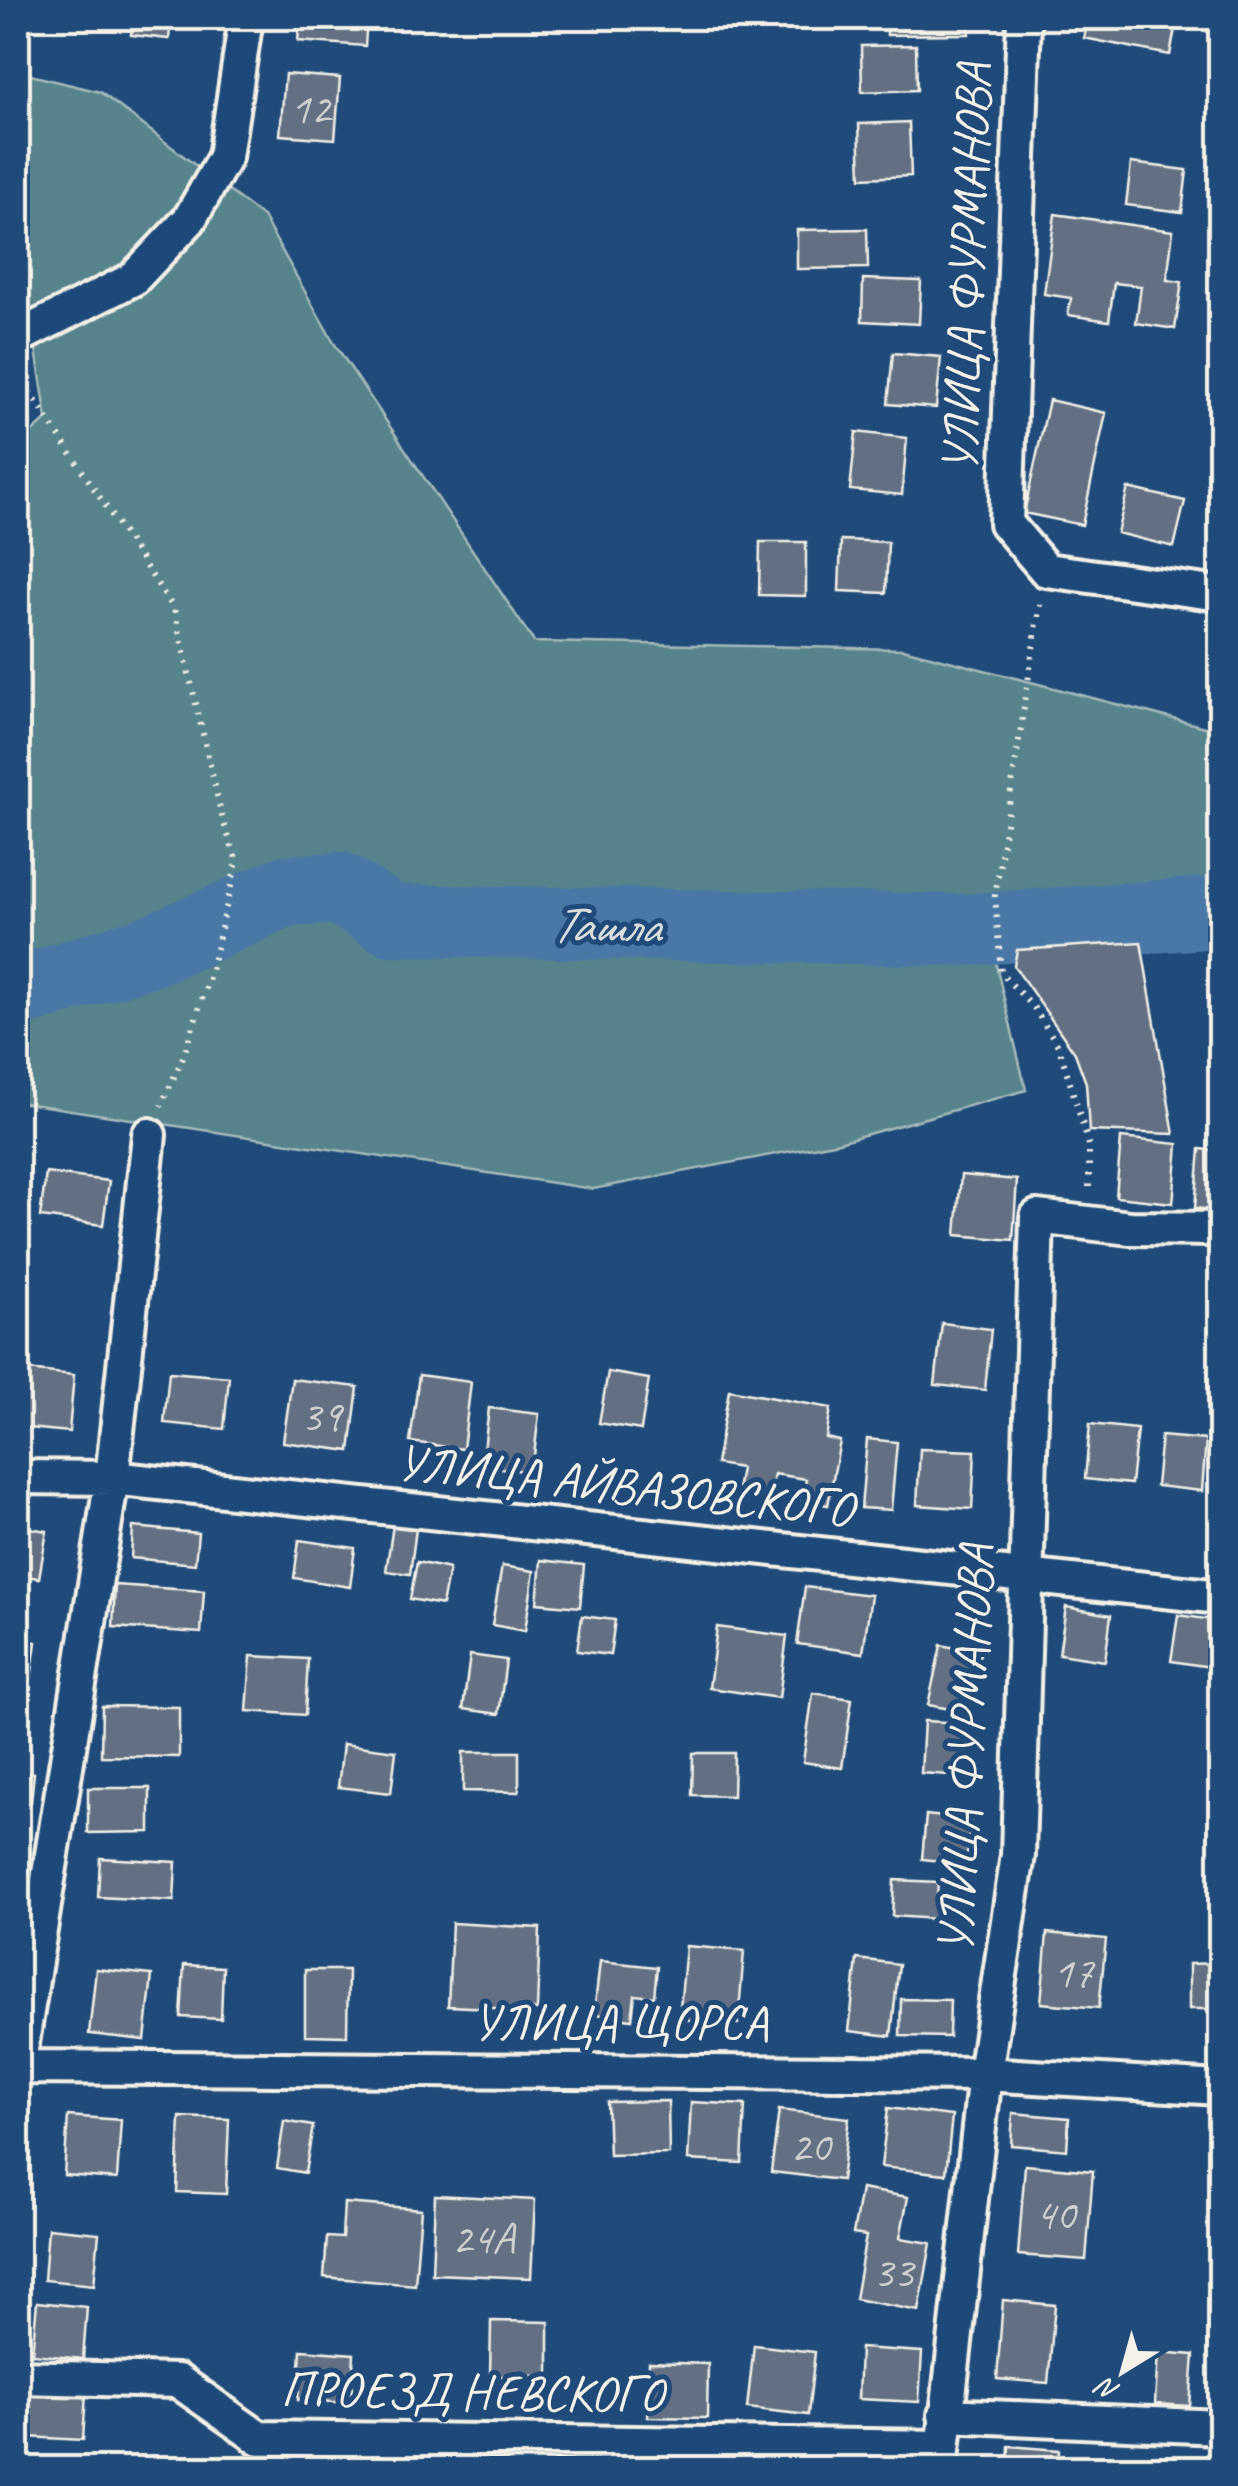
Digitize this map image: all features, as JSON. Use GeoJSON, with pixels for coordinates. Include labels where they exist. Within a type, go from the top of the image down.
{"type":"FeatureCollection","features":[{"type":"Feature","properties":{"kind":"street"},"geometry":{"type":"LineString","coordinates":[[18,336],[133,279],[190,220],[225,156],[246,18]]}},
{"type":"Feature","properties":{"kind":"street","name":"УЛИЦА ФУРМАНОВА"},"geometry":{"type":"LineString","coordinates":[[1024,18],[1006,523],[1046,570]]}},
{"type":"Feature","properties":{"kind":"street"},"geometry":{"type":"LineString","coordinates":[[1046,570],[1220,594]]}},
{"type":"Feature","properties":{"kind":"street"},"geometry":{"type":"LineString","coordinates":[[18,2067],[112,1478],[149,1135]]}},
{"type":"Feature","properties":{"kind":"street","name":"УЛИЦА ФУРМАНОВА"},"geometry":{"type":"LineString","coordinates":[[943,2444],[986,2074],[1018,1856],[1037,1217],[1130,1228],[1220,1229]]}},
{"type":"Feature","properties":{"kind":"street","name":"УЛИЦА АЙВАЗОВСКОГО"},"geometry":{"type":"LineString","coordinates":[[18,1476],[112,1478],[1220,1598]]}},
{"type":"Feature","properties":{"kind":"street","name":"УЛИЦА ЩОРСА"},"geometry":{"type":"LineString","coordinates":[[18,2067],[986,2074],[1220,2088]]}},
{"type":"Feature","properties":{"kind":"street","name":"ПРОЕЗД НЕВСКОГО"},"geometry":{"type":"LineString","coordinates":[[18,2377],[178,2381],[259,2438],[943,2444],[1220,2427]]}},
{"type":"Feature","properties":{"kind":"path"},"geometry":{"type":"LineString","coordinates":[[18,374],[174,608],[223,821],[237,861],[210,974],[183,1057],[149,1135]]}},
{"type":"Feature","properties":{"kind":"path"},"geometry":{"type":"LineString","coordinates":[[1046,570],[995,895],[1001,973],[1034,1008],[1059,1047],[1089,1145],[1091,1174],[1085,1223]]}},
{"type":"Feature","properties":{"kind":"green space"},"geometry":{"type":"Polygon","coordinates":[[[18,72],[100,92],[263,217],[334,343],[534,642],[903,649],[1220,731],[1220,914],[1184,909],[983,911],[1026,1090],[839,1142],[593,1189],[18,1102],[18,445],[47,419],[28,299],[18,307],[18,72]]]}},
{"type":"Feature","properties":{"kind":"building"},"geometry":{"type":"Polygon","coordinates":[[[133,18],[171,18],[169,39],[131,35],[133,18]]]}},
{"type":"Feature","properties":{"kind":"building"},"geometry":{"type":"Polygon","coordinates":[[[300,18],[367,18],[365,46],[298,41],[300,18]]]}},
{"type":"Feature","properties":{"kind":"building"},"geometry":{"type":"Polygon","coordinates":[[[887,18],[969,18],[969,34],[887,35],[887,18]]]}},
{"type":"Feature","properties":{"kind":"building"},"geometry":{"type":"Polygon","coordinates":[[[1089,18],[1177,18],[1170,55],[1084,38],[1089,18]]]}},
{"type":"Feature","properties":{"kind":"building"},"geometry":{"type":"Polygon","coordinates":[[[916,45],[917,90],[862,92],[861,46],[916,45]]]}},
{"type":"Feature","properties":{"kind":"building"},"geometry":{"type":"Polygon","coordinates":[[[285,74],[340,78],[335,139],[280,135],[285,74]]]}},
{"type":"Feature","properties":{"kind":"building"},"geometry":{"type":"Polygon","coordinates":[[[909,122],[911,176],[861,178],[859,124],[909,122]]]}},
{"type":"Feature","properties":{"kind":"building"},"geometry":{"type":"Polygon","coordinates":[[[1131,163],[1187,170],[1182,212],[1126,205],[1131,163]]]}},
{"type":"Feature","properties":{"kind":"building"},"geometry":{"type":"Polygon","coordinates":[[[1055,214],[1173,231],[1167,280],[1182,282],[1175,329],[1136,323],[1141,286],[1114,283],[1109,321],[1068,315],[1071,298],[1044,294],[1055,214]]]}},
{"type":"Feature","properties":{"kind":"building"},"geometry":{"type":"Polygon","coordinates":[[[867,229],[868,268],[797,269],[797,230],[867,229]]]}},
{"type":"Feature","properties":{"kind":"building"},"geometry":{"type":"Polygon","coordinates":[[[863,279],[921,281],[919,324],[862,321],[863,279]]]}},
{"type":"Feature","properties":{"kind":"building"},"geometry":{"type":"Polygon","coordinates":[[[893,353],[941,357],[936,408],[888,404],[893,353]]]}},
{"type":"Feature","properties":{"kind":"building"},"geometry":{"type":"Polygon","coordinates":[[[1049,400],[1106,413],[1082,525],[1024,513],[1049,400]]]}},
{"type":"Feature","properties":{"kind":"building"},"geometry":{"type":"Polygon","coordinates":[[[856,432],[907,438],[902,495],[850,490],[856,432]]]}},
{"type":"Feature","properties":{"kind":"building"},"geometry":{"type":"Polygon","coordinates":[[[1128,488],[1185,501],[1174,547],[1117,533],[1128,488]]]}},
{"type":"Feature","properties":{"kind":"building"},"geometry":{"type":"Polygon","coordinates":[[[841,540],[888,542],[886,593],[839,591],[841,540]]]}},
{"type":"Feature","properties":{"kind":"building"},"geometry":{"type":"Polygon","coordinates":[[[760,542],[806,542],[806,596],[759,595],[760,542]]]}},
{"type":"Feature","properties":{"kind":"building"},"geometry":{"type":"Polygon","coordinates":[[[1141,942],[1174,1134],[1089,1131],[1086,1083],[1075,1053],[1014,966],[1017,950],[1141,942]]]}},
{"type":"Feature","properties":{"kind":"building"},"geometry":{"type":"Polygon","coordinates":[[[1121,1138],[1178,1144],[1173,1203],[1116,1197],[1121,1138]]]}},
{"type":"Feature","properties":{"kind":"building"},"geometry":{"type":"Polygon","coordinates":[[[1200,1149],[1220,1151],[1220,1211],[1195,1208],[1200,1149]]]}},
{"type":"Feature","properties":{"kind":"building"},"geometry":{"type":"Polygon","coordinates":[[[46,1173],[109,1181],[103,1225],[40,1217],[46,1173]]]}},
{"type":"Feature","properties":{"kind":"building"},"geometry":{"type":"Polygon","coordinates":[[[961,1175],[1017,1180],[1013,1240],[956,1235],[961,1175]]]}},
{"type":"Feature","properties":{"kind":"building"},"geometry":{"type":"Polygon","coordinates":[[[942,1323],[991,1329],[985,1390],[935,1385],[942,1323]]]}},
{"type":"Feature","properties":{"kind":"building"},"geometry":{"type":"Polygon","coordinates":[[[18,1369],[74,1375],[69,1432],[18,1427],[18,1369]]]}},
{"type":"Feature","properties":{"kind":"building"},"geometry":{"type":"Polygon","coordinates":[[[169,1372],[229,1377],[224,1429],[164,1423],[169,1372]]]}},
{"type":"Feature","properties":{"kind":"building"},"geometry":{"type":"Polygon","coordinates":[[[608,1372],[649,1379],[641,1430],[599,1423],[608,1372]]]}},
{"type":"Feature","properties":{"kind":"building"},"geometry":{"type":"Polygon","coordinates":[[[419,1375],[471,1382],[463,1449],[410,1442],[419,1375]]]}},
{"type":"Feature","properties":{"kind":"building"},"geometry":{"type":"Polygon","coordinates":[[[292,1379],[358,1387],[350,1451],[283,1442],[292,1379]]]}},
{"type":"Feature","properties":{"kind":"building"},"geometry":{"type":"Polygon","coordinates":[[[729,1390],[831,1408],[826,1438],[840,1441],[828,1505],[802,1501],[806,1479],[774,1474],[770,1498],[737,1491],[741,1468],[716,1464],[729,1390]]]}},
{"type":"Feature","properties":{"kind":"building"},"geometry":{"type":"Polygon","coordinates":[[[489,1408],[539,1414],[532,1472],[482,1466],[489,1408]]]}},
{"type":"Feature","properties":{"kind":"building"},"geometry":{"type":"Polygon","coordinates":[[[1090,1424],[1137,1429],[1131,1484],[1085,1479],[1090,1424]]]}},
{"type":"Feature","properties":{"kind":"building"},"geometry":{"type":"Polygon","coordinates":[[[1161,1436],[1206,1440],[1202,1491],[1156,1486],[1161,1436]]]}},
{"type":"Feature","properties":{"kind":"building"},"geometry":{"type":"Polygon","coordinates":[[[867,1439],[897,1442],[891,1510],[861,1508],[867,1439]]]}},
{"type":"Feature","properties":{"kind":"building"},"geometry":{"type":"Polygon","coordinates":[[[920,1449],[975,1451],[972,1509],[917,1505],[920,1449]]]}},
{"type":"Feature","properties":{"kind":"building"},"geometry":{"type":"Polygon","coordinates":[[[393,1525],[416,1529],[410,1574],[386,1571],[393,1525]]]}},
{"type":"Feature","properties":{"kind":"building"},"geometry":{"type":"Polygon","coordinates":[[[18,1526],[47,1531],[39,1578],[18,1575],[18,1526]]]}},
{"type":"Feature","properties":{"kind":"building"},"geometry":{"type":"Polygon","coordinates":[[[133,1527],[198,1533],[195,1564],[131,1558],[133,1527]]]}},
{"type":"Feature","properties":{"kind":"building"},"geometry":{"type":"Polygon","coordinates":[[[299,1540],[355,1548],[350,1587],[294,1578],[299,1540]]]}},
{"type":"Feature","properties":{"kind":"building"},"geometry":{"type":"Polygon","coordinates":[[[541,1560],[584,1565],[580,1607],[537,1603],[541,1560]]]}},
{"type":"Feature","properties":{"kind":"building"},"geometry":{"type":"Polygon","coordinates":[[[417,1562],[449,1569],[442,1605],[410,1599],[417,1562]]]}},
{"type":"Feature","properties":{"kind":"building"},"geometry":{"type":"Polygon","coordinates":[[[502,1566],[534,1571],[525,1631],[492,1625],[502,1566]]]}},
{"type":"Feature","properties":{"kind":"building"},"geometry":{"type":"Polygon","coordinates":[[[115,1585],[204,1591],[201,1633],[113,1627],[115,1585]]]}},
{"type":"Feature","properties":{"kind":"building"},"geometry":{"type":"Polygon","coordinates":[[[805,1587],[871,1595],[863,1653],[797,1644],[805,1587]]]}},
{"type":"Feature","properties":{"kind":"building"},"geometry":{"type":"Polygon","coordinates":[[[1066,1607],[1111,1615],[1105,1661],[1059,1654],[1066,1607]]]}},
{"type":"Feature","properties":{"kind":"building"},"geometry":{"type":"Polygon","coordinates":[[[1178,1615],[1220,1621],[1217,1668],[1171,1661],[1178,1615]]]}},
{"type":"Feature","properties":{"kind":"building"},"geometry":{"type":"Polygon","coordinates":[[[582,1616],[615,1620],[610,1655],[577,1651],[582,1616]]]}},
{"type":"Feature","properties":{"kind":"building"},"geometry":{"type":"Polygon","coordinates":[[[717,1627],[787,1636],[779,1698],[709,1688],[717,1627]]]}},
{"type":"Feature","properties":{"kind":"building"},"geometry":{"type":"Polygon","coordinates":[[[18,1639],[36,1642],[30,1686],[18,1684],[18,1639]]]}},
{"type":"Feature","properties":{"kind":"building"},"geometry":{"type":"Polygon","coordinates":[[[941,1645],[980,1653],[967,1712],[928,1705],[941,1645]]]}},
{"type":"Feature","properties":{"kind":"building"},"geometry":{"type":"Polygon","coordinates":[[[470,1655],[506,1660],[499,1714],[463,1709],[470,1655]]]}},
{"type":"Feature","properties":{"kind":"building"},"geometry":{"type":"Polygon","coordinates":[[[251,1656],[308,1659],[305,1715],[247,1711],[251,1656]]]}},
{"type":"Feature","properties":{"kind":"building"},"geometry":{"type":"Polygon","coordinates":[[[813,1693],[852,1699],[842,1768],[803,1762],[813,1693]]]}},
{"type":"Feature","properties":{"kind":"building"},"geometry":{"type":"Polygon","coordinates":[[[102,1706],[179,1707],[179,1757],[101,1756],[102,1706]]]}},
{"type":"Feature","properties":{"kind":"building"},"geometry":{"type":"Polygon","coordinates":[[[18,1719],[27,1720],[21,1764],[18,1763],[18,1719]]]}},
{"type":"Feature","properties":{"kind":"building"},"geometry":{"type":"Polygon","coordinates":[[[924,1721],[965,1723],[962,1776],[921,1773],[924,1721]]]}},
{"type":"Feature","properties":{"kind":"building"},"geometry":{"type":"Polygon","coordinates":[[[343,1744],[396,1751],[391,1793],[338,1787],[343,1744]]]}},
{"type":"Feature","properties":{"kind":"building"},"geometry":{"type":"Polygon","coordinates":[[[463,1752],[519,1752],[519,1792],[463,1791],[463,1752]]]}},
{"type":"Feature","properties":{"kind":"building"},"geometry":{"type":"Polygon","coordinates":[[[693,1753],[734,1753],[733,1796],[692,1795],[693,1753]]]}},
{"type":"Feature","properties":{"kind":"building"},"geometry":{"type":"Polygon","coordinates":[[[18,1772],[34,1773],[31,1802],[18,1801],[18,1772]]]}},
{"type":"Feature","properties":{"kind":"building"},"geometry":{"type":"Polygon","coordinates":[[[88,1788],[150,1788],[150,1832],[88,1833],[88,1788]]]}},
{"type":"Feature","properties":{"kind":"building"},"geometry":{"type":"Polygon","coordinates":[[[926,1815],[971,1820],[966,1864],[922,1859],[926,1815]]]}},
{"type":"Feature","properties":{"kind":"building"},"geometry":{"type":"Polygon","coordinates":[[[18,1844],[25,1845],[18,1895],[18,1844]]]}},
{"type":"Feature","properties":{"kind":"building"},"geometry":{"type":"Polygon","coordinates":[[[100,1858],[176,1862],[174,1901],[98,1897],[100,1858]]]}},
{"type":"Feature","properties":{"kind":"building"},"geometry":{"type":"Polygon","coordinates":[[[894,1880],[938,1882],[936,1919],[892,1916],[894,1880]]]}},
{"type":"Feature","properties":{"kind":"building"},"geometry":{"type":"Polygon","coordinates":[[[452,1923],[540,1928],[537,2010],[448,2006],[452,1923]]]}},
{"type":"Feature","properties":{"kind":"building"},"geometry":{"type":"Polygon","coordinates":[[[1047,1933],[1106,1939],[1099,2008],[1041,2003],[1047,1933]]]}},
{"type":"Feature","properties":{"kind":"building"},"geometry":{"type":"Polygon","coordinates":[[[686,1946],[744,1951],[738,2024],[679,2019],[686,1946]]]}},
{"type":"Feature","properties":{"kind":"building"},"geometry":{"type":"Polygon","coordinates":[[[857,1959],[899,1964],[891,2036],[849,2031],[857,1959]]]}},
{"type":"Feature","properties":{"kind":"building"},"geometry":{"type":"Polygon","coordinates":[[[600,1961],[657,1967],[654,1997],[635,1995],[632,2019],[594,2014],[600,1961]]]}},
{"type":"Feature","properties":{"kind":"building"},"geometry":{"type":"Polygon","coordinates":[[[1220,1963],[1220,2009],[1189,2009],[1189,1964],[1220,1963]]]}},
{"type":"Feature","properties":{"kind":"building"},"geometry":{"type":"Polygon","coordinates":[[[184,1965],[223,1967],[221,2019],[181,2017],[184,1965]]]}},
{"type":"Feature","properties":{"kind":"building"},"geometry":{"type":"Polygon","coordinates":[[[96,1969],[152,1975],[145,2040],[89,2034],[96,1969]]]}},
{"type":"Feature","properties":{"kind":"building"},"geometry":{"type":"Polygon","coordinates":[[[305,1970],[348,1970],[347,2036],[305,2035],[305,1970]]]}},
{"type":"Feature","properties":{"kind":"building"},"geometry":{"type":"Polygon","coordinates":[[[901,1999],[950,2000],[949,2037],[900,2036],[901,1999]]]}},
{"type":"Feature","properties":{"kind":"building"},"geometry":{"type":"Polygon","coordinates":[[[668,2101],[669,2154],[609,2155],[607,2102],[668,2101]]]}},
{"type":"Feature","properties":{"kind":"building"},"geometry":{"type":"Polygon","coordinates":[[[691,2102],[745,2105],[742,2163],[688,2160],[691,2102]]]}},
{"type":"Feature","properties":{"kind":"building"},"geometry":{"type":"Polygon","coordinates":[[[888,2108],[952,2116],[946,2174],[881,2167],[888,2108]]]}},
{"type":"Feature","properties":{"kind":"building"},"geometry":{"type":"Polygon","coordinates":[[[779,2110],[849,2118],[841,2180],[771,2172],[779,2110]]]}},
{"type":"Feature","properties":{"kind":"building"},"geometry":{"type":"Polygon","coordinates":[[[1013,2113],[1069,2118],[1067,2150],[1011,2145],[1013,2113]]]}},
{"type":"Feature","properties":{"kind":"building"},"geometry":{"type":"Polygon","coordinates":[[[68,2116],[121,2120],[117,2179],[64,2175],[68,2116]]]}},
{"type":"Feature","properties":{"kind":"building"},"geometry":{"type":"Polygon","coordinates":[[[180,2117],[229,2119],[226,2194],[177,2192],[180,2117]]]}},
{"type":"Feature","properties":{"kind":"building"},"geometry":{"type":"Polygon","coordinates":[[[284,2121],[313,2126],[305,2173],[277,2168],[284,2121]]]}},
{"type":"Feature","properties":{"kind":"building"},"geometry":{"type":"Polygon","coordinates":[[[1212,2124],[1220,2124],[1220,2173],[1211,2173],[1212,2124]]]}},
{"type":"Feature","properties":{"kind":"building"},"geometry":{"type":"Polygon","coordinates":[[[1025,2165],[1093,2171],[1086,2260],[1018,2255],[1025,2165]]]}},
{"type":"Feature","properties":{"kind":"building"},"geometry":{"type":"Polygon","coordinates":[[[861,2189],[908,2197],[900,2238],[931,2243],[919,2311],[855,2299],[866,2236],[853,2234],[861,2189]]]}},
{"type":"Feature","properties":{"kind":"building"},"geometry":{"type":"Polygon","coordinates":[[[435,2195],[535,2200],[531,2278],[432,2274],[435,2195]]]}},
{"type":"Feature","properties":{"kind":"building"},"geometry":{"type":"Polygon","coordinates":[[[344,2203],[421,2209],[415,2285],[324,2277],[327,2237],[342,2238],[344,2203]]]}},
{"type":"Feature","properties":{"kind":"building"},"geometry":{"type":"Polygon","coordinates":[[[48,2228],[99,2233],[94,2285],[44,2280],[48,2228]]]}},
{"type":"Feature","properties":{"kind":"building"},"geometry":{"type":"Polygon","coordinates":[[[1003,2300],[1055,2305],[1048,2383],[997,2379],[1003,2300]]]}},
{"type":"Feature","properties":{"kind":"building"},"geometry":{"type":"Polygon","coordinates":[[[37,2302],[87,2307],[83,2359],[32,2354],[37,2302]]]}},
{"type":"Feature","properties":{"kind":"building"},"geometry":{"type":"Polygon","coordinates":[[[491,2321],[549,2322],[549,2376],[490,2376],[491,2321]]]}},
{"type":"Feature","properties":{"kind":"building"},"geometry":{"type":"Polygon","coordinates":[[[754,2345],[815,2352],[808,2415],[747,2408],[754,2345]]]}},
{"type":"Feature","properties":{"kind":"building"},"geometry":{"type":"Polygon","coordinates":[[[860,2348],[922,2352],[919,2402],[858,2399],[860,2348]]]}},
{"type":"Feature","properties":{"kind":"building"},"geometry":{"type":"Polygon","coordinates":[[[301,2350],[354,2354],[351,2403],[298,2400],[301,2350]]]}},
{"type":"Feature","properties":{"kind":"building"},"geometry":{"type":"Polygon","coordinates":[[[1158,2352],[1194,2355],[1190,2406],[1155,2404],[1158,2352]]]}},
{"type":"Feature","properties":{"kind":"building"},"geometry":{"type":"Polygon","coordinates":[[[649,2362],[708,2364],[707,2418],[648,2417],[649,2362]]]}},
{"type":"Feature","properties":{"kind":"building"},"geometry":{"type":"Polygon","coordinates":[[[29,2390],[86,2393],[83,2440],[27,2437],[29,2390]]]}},
{"type":"Feature","properties":{"kind":"building"},"geometry":{"type":"Polygon","coordinates":[[[1009,2446],[1059,2450],[1058,2468],[1008,2468],[1009,2446]]]}},
{"type":"Feature","properties":{"kind":"waterway","name":"Ташла"},"geometry":{"type":"LineString","coordinates":[[18,992],[153,950],[287,891],[339,888],[391,920],[963,930],[1220,912]]}}]}
